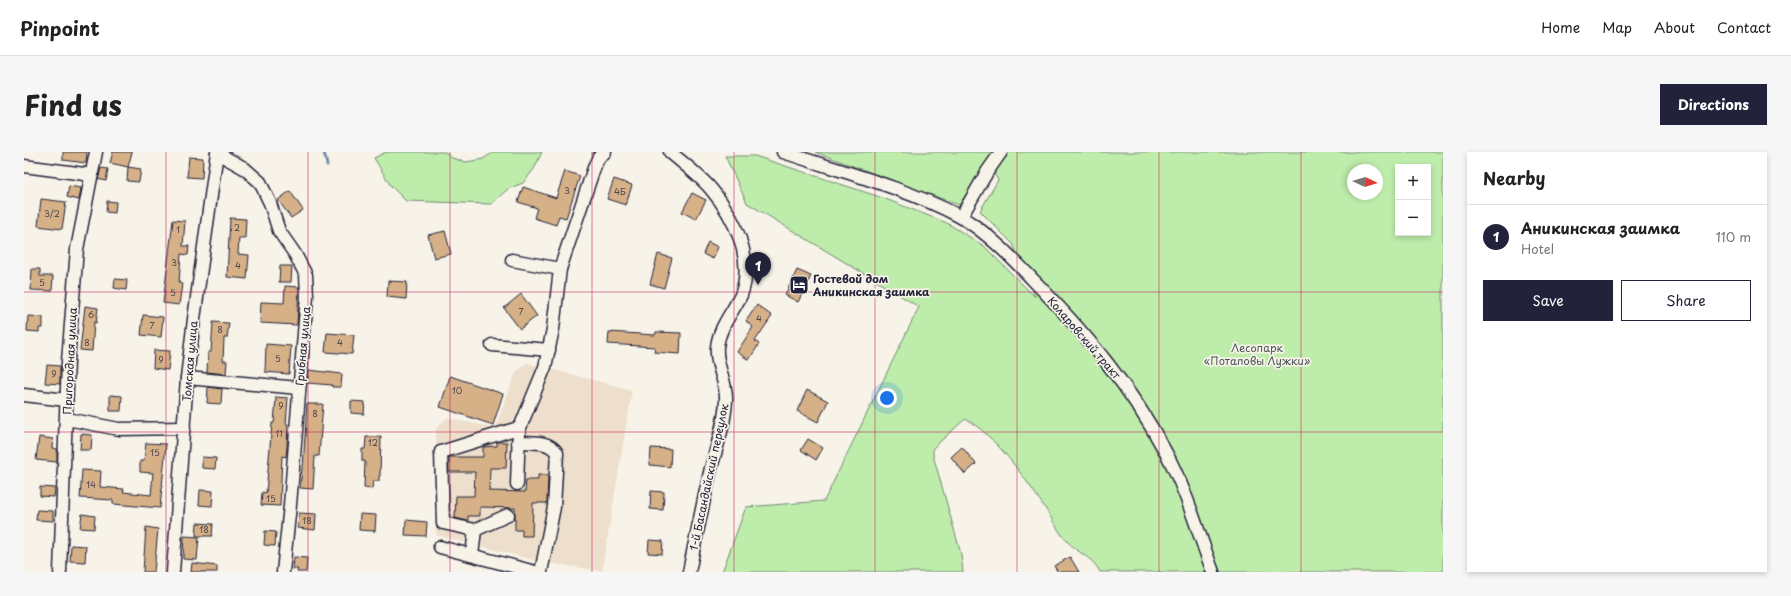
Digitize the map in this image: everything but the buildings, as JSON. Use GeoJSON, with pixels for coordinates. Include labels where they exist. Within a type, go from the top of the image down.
{"type":"FeatureCollection","features":[{"type":"Feature","properties":{"kind":"street","name":"Пригородная улица"},"geometry":{"type":"LineString","coordinates":[[60,572],[67,419],[66,400],[77,249],[96,152]]}},
{"type":"Feature","properties":{"kind":"street"},"geometry":{"type":"LineString","coordinates":[[517,484],[519,430],[545,367],[549,350],[560,269],[594,165],[599,157],[605,152]]}},
{"type":"Feature","properties":{"kind":"street","name":"1-й Басандайский переулок"},"geometry":{"type":"LineString","coordinates":[[670,152],[710,188],[723,205],[736,228],[744,255],[746,270],[741,294],[719,336],[717,360],[725,387],[724,414],[700,515],[689,572]]}},
{"type":"Feature","properties":{"kind":"street","name":"Коларовский тракт"},"geometry":{"type":"LineString","coordinates":[[783,152],[921,198],[961,217],[1009,255],[1075,324],[1109,363],[1142,410],[1166,452],[1187,500],[1213,572]]}},
{"type":"Feature","properties":{"kind":"street"},"geometry":{"type":"LineString","coordinates":[[961,217],[987,172],[1001,152]]}},
{"type":"Feature","properties":{"kind":"street","name":"Томская улица"},"geometry":{"type":"LineString","coordinates":[[173,572],[187,378],[217,153]]}},
{"type":"Feature","properties":{"kind":"street","name":"Грибная улица"},"geometry":{"type":"LineString","coordinates":[[217,153],[244,168],[260,182],[270,203],[279,231],[295,254],[306,275],[307,296],[283,572]]}},
{"type":"Feature","properties":{"kind":"street"},"geometry":{"type":"LineString","coordinates":[[24,166],[92,175]]}},
{"type":"Feature","properties":{"kind":"street"},"geometry":{"type":"LineString","coordinates":[[512,260],[560,269]]}},
{"type":"Feature","properties":{"kind":"street"},"geometry":{"type":"LineString","coordinates":[[492,345],[549,350]]}},
{"type":"Feature","properties":{"kind":"street"},"geometry":{"type":"LineString","coordinates":[[187,378],[299,388]]}},
{"type":"Feature","properties":{"kind":"street"},"geometry":{"type":"LineString","coordinates":[[24,395],[66,400]]}},
{"type":"Feature","properties":{"kind":"street"},"geometry":{"type":"LineString","coordinates":[[67,419],[119,429],[184,428]]}},
{"type":"Feature","properties":{"kind":"street"},"geometry":{"type":"LineString","coordinates":[[508,515],[475,530],[442,523],[441,452],[515,429],[519,430]]}},
{"type":"Feature","properties":{"kind":"street"},"geometry":{"type":"LineString","coordinates":[[518,442],[547,444],[554,447],[557,453],[554,507],[541,572]]}},
{"type":"Feature","properties":{"kind":"street"},"geometry":{"type":"LineString","coordinates":[[472,555],[475,530]]}},
{"type":"Feature","properties":{"kind":"street"},"geometry":{"type":"LineString","coordinates":[[440,547],[472,555],[515,569],[535,572]]}},
{"type":"Feature","properties":{"kind":"shaded area"},"geometry":{"type":"Polygon","coordinates":[[[527,363],[632,390],[602,571],[542,562],[436,535],[436,429],[447,418],[495,428],[516,372],[527,363]]]}},
{"type":"Feature","properties":{"kind":"green space"},"geometry":{"type":"Polygon","coordinates":[[[386,152],[445,152],[452,158],[466,162],[483,159],[494,152],[542,152],[534,169],[523,183],[508,189],[491,204],[406,201],[391,186],[374,158],[386,152]]]}},
{"type":"Feature","properties":{"kind":"green space","name":"Лесопарк «Потаповы Лужки»"},"geometry":{"type":"Polygon","coordinates":[[[815,152],[1443,152],[1443,572],[1100,572],[1093,562],[1071,545],[1064,537],[1029,485],[998,446],[976,426],[965,419],[933,448],[933,455],[961,554],[963,572],[722,572],[746,507],[824,501],[919,307],[747,203],[725,156],[755,156],[883,198],[947,223],[984,246],[1035,297],[1013,244],[980,211],[998,180],[987,163],[959,205],[815,152]]]}},
{"type":"Feature","properties":{"kind":"waterway"},"geometry":{"type":"LineString","coordinates":[[324,152],[327,165]]}},
{"type":"Feature","properties":{"kind":"place","name":"Аникинская заимка"},"geometry":{"type":"Point","coordinates":[758,285]}},
{"type":"Feature","properties":{"kind":"place","name":"Гостевой дом Аникинская заимка"},"geometry":{"type":"Point","coordinates":[799,285]}}]}
